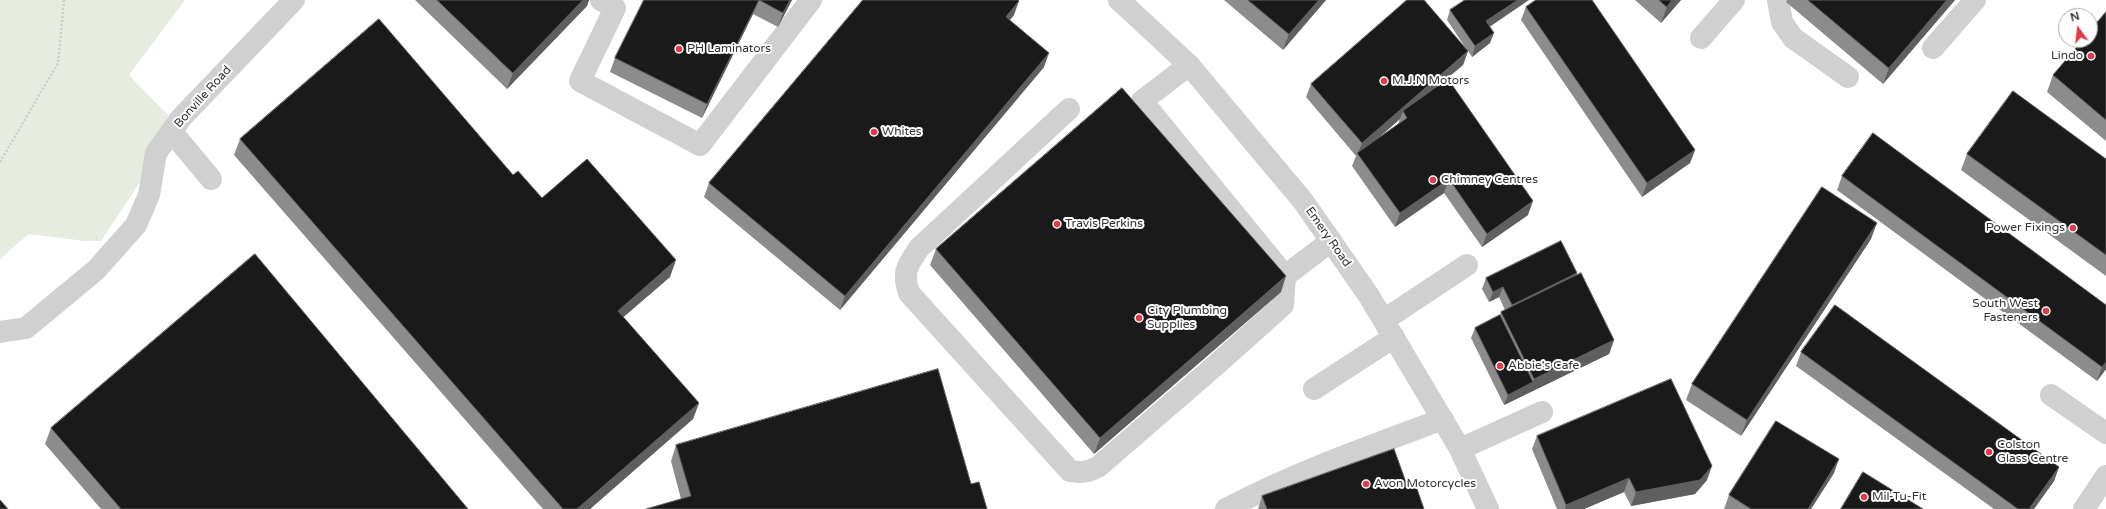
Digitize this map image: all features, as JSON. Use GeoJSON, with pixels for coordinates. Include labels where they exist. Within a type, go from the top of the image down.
{"type":"FeatureCollection","features":[{"type":"Feature","properties":{"kind":"street","name":"Bonville Road"},"geometry":{"type":"LineString","coordinates":[[0,332],[26,328],[96,270],[136,225],[149,195],[156,153],[181,118],[294,0]]}},
{"type":"Feature","properties":{"kind":"street"},"geometry":{"type":"LineString","coordinates":[[601,0],[615,8],[580,81],[700,144],[811,0]]}},
{"type":"Feature","properties":{"kind":"street","name":"Emery Road"},"geometry":{"type":"LineString","coordinates":[[1120,0],[1189,65],[1303,201],[1369,296],[1389,328],[1460,449],[1488,509]]}},
{"type":"Feature","properties":{"kind":"street"},"geometry":{"type":"LineString","coordinates":[[1701,38],[1734,0]]}},
{"type":"Feature","properties":{"kind":"street"},"geometry":{"type":"LineString","coordinates":[[1778,0],[1782,22],[1793,38],[1848,77]]}},
{"type":"Feature","properties":{"kind":"street"},"geometry":{"type":"LineString","coordinates":[[1933,48],[1975,0]]}},
{"type":"Feature","properties":{"kind":"street"},"geometry":{"type":"LineString","coordinates":[[1069,109],[919,248],[908,265],[904,279],[909,293],[1070,471],[1079,473],[1098,467],[1283,305],[1285,276],[1142,102],[1189,65]]}},
{"type":"Feature","properties":{"kind":"street"},"geometry":{"type":"LineString","coordinates":[[172,132],[211,179]]}},
{"type":"Feature","properties":{"kind":"street"},"geometry":{"type":"LineString","coordinates":[[1285,276],[1331,241]]}},
{"type":"Feature","properties":{"kind":"street"},"geometry":{"type":"LineString","coordinates":[[1314,389],[1467,265]]}},
{"type":"Feature","properties":{"kind":"street"},"geometry":{"type":"LineString","coordinates":[[2051,395],[2106,433]]}},
{"type":"Feature","properties":{"kind":"street"},"geometry":{"type":"LineString","coordinates":[[1460,449],[1542,412]]}},
{"type":"Feature","properties":{"kind":"street"},"geometry":{"type":"LineString","coordinates":[[1226,509],[1285,479],[1323,463],[1443,419]]}},
{"type":"Feature","properties":{"kind":"street"},"geometry":{"type":"LineString","coordinates":[[2084,509],[2106,476]]}},
{"type":"Feature","properties":{"kind":"path"},"geometry":{"type":"LineString","coordinates":[[0,162],[58,63],[64,0]]}},
{"type":"Feature","properties":{"kind":"shaded area"},"geometry":{"type":"Polygon","coordinates":[[[0,0],[185,0],[129,75],[168,115],[144,176],[101,241],[85,241],[29,234],[0,259],[0,0]]]}},
{"type":"Feature","properties":{"kind":"building"},"geometry":{"type":"Polygon","coordinates":[[[437,0],[583,0],[513,73],[437,0]]]}},
{"type":"Feature","properties":{"kind":"building","name":"PH Laminators"},"geometry":{"type":"Polygon","coordinates":[[[644,0],[759,0],[707,104],[615,58],[644,0]]]}},
{"type":"Feature","properties":{"kind":"building"},"geometry":{"type":"Polygon","coordinates":[[[759,0],[790,0],[783,13],[759,0]]]}},
{"type":"Feature","properties":{"kind":"building","name":"Whites"},"geometry":{"type":"Polygon","coordinates":[[[863,0],[1018,0],[1019,1],[1006,17],[1049,53],[845,296],[709,183],[863,0]]]}},
{"type":"Feature","properties":{"kind":"building"},"geometry":{"type":"Polygon","coordinates":[[[1248,0],[1319,0],[1289,34],[1248,0]]]}},
{"type":"Feature","properties":{"kind":"building","name":"M.J.N Motors"},"geometry":{"type":"Polygon","coordinates":[[[1407,0],[1424,0],[1468,51],[1362,143],[1311,84],[1407,0]]]}},
{"type":"Feature","properties":{"kind":"building"},"geometry":{"type":"Polygon","coordinates":[[[1465,0],[1518,0],[1486,21],[1494,33],[1475,46],[1450,10],[1465,0]]]}},
{"type":"Feature","properties":{"kind":"building"},"geometry":{"type":"Polygon","coordinates":[[[1536,0],[1592,0],[1695,150],[1647,183],[1526,7],[1536,0]]]}},
{"type":"Feature","properties":{"kind":"building"},"geometry":{"type":"Polygon","coordinates":[[[1659,0],[1672,0],[1667,7],[1659,0]]]}},
{"type":"Feature","properties":{"kind":"building"},"geometry":{"type":"Polygon","coordinates":[[[1808,0],[1947,0],[1889,68],[1808,0]]]}},
{"type":"Feature","properties":{"kind":"building","name":"Lindo"},"geometry":{"type":"Polygon","coordinates":[[[2106,12],[2106,120],[2053,75],[2076,48],[2098,48],[2098,22],[2106,12]]]}},
{"type":"Feature","properties":{"kind":"building"},"geometry":{"type":"Polygon","coordinates":[[[379,19],[513,175],[518,171],[542,198],[587,159],[676,260],[618,311],[699,403],[577,509],[563,509],[240,139],[379,19]]]}},
{"type":"Feature","properties":{"kind":"building","name":"Chimney Centres"},"geometry":{"type":"Polygon","coordinates":[[[1448,79],[1533,201],[1487,234],[1449,179],[1400,213],[1357,153],[1407,118],[1403,111],[1448,79]]]}},
{"type":"Feature","properties":{"kind":"building"},"geometry":{"type":"Polygon","coordinates":[[[1122,88],[1286,276],[1100,438],[936,249],[1122,88]]]}},
{"type":"Feature","properties":{"kind":"building","name":"Power Fixings"},"geometry":{"type":"Polygon","coordinates":[[[2013,91],[2106,159],[2106,255],[1967,154],[2013,91]]]}},
{"type":"Feature","properties":{"kind":"building"},"geometry":{"type":"Polygon","coordinates":[[[1873,133],[2106,305],[2106,362],[2102,367],[1842,176],[1873,133]]]}},
{"type":"Feature","properties":{"kind":"building"},"geometry":{"type":"Polygon","coordinates":[[[1822,187],[1877,223],[1747,420],[1692,384],[1822,187]]]}},
{"type":"Feature","properties":{"kind":"building"},"geometry":{"type":"Polygon","coordinates":[[[1561,241],[1577,273],[1512,305],[1503,287],[1493,292],[1486,278],[1561,241]]]}},
{"type":"Feature","properties":{"kind":"building"},"geometry":{"type":"Polygon","coordinates":[[[255,254],[468,509],[121,509],[51,428],[255,254]]]}},
{"type":"Feature","properties":{"kind":"building"},"geometry":{"type":"Polygon","coordinates":[[[1581,273],[1614,340],[1534,379],[1501,312],[1581,273]]]}},
{"type":"Feature","properties":{"kind":"building"},"geometry":{"type":"Polygon","coordinates":[[[1835,305],[2059,467],[2029,509],[2018,509],[1801,352],[1835,305]]]}},
{"type":"Feature","properties":{"kind":"building","name":"Abbie's Cafe"},"geometry":{"type":"Polygon","coordinates":[[[1500,315],[1533,382],[1508,395],[1475,328],[1500,315]]]}},
{"type":"Feature","properties":{"kind":"building"},"geometry":{"type":"Polygon","coordinates":[[[938,369],[971,484],[979,482],[987,509],[646,509],[691,496],[676,445],[938,369]]]}},
{"type":"Feature","properties":{"kind":"building"},"geometry":{"type":"Polygon","coordinates":[[[1671,379],[1712,466],[1700,480],[1636,492],[1629,478],[1566,505],[1537,436],[1671,379]]]}},
{"type":"Feature","properties":{"kind":"building"},"geometry":{"type":"Polygon","coordinates":[[[1776,421],[1839,459],[1808,509],[1751,509],[1729,495],[1776,421]]]}},
{"type":"Feature","properties":{"kind":"building"},"geometry":{"type":"Polygon","coordinates":[[[1394,449],[1408,488],[1416,486],[1424,509],[1267,509],[1262,496],[1394,449]]]}},
{"type":"Feature","properties":{"kind":"building"},"geometry":{"type":"Polygon","coordinates":[[[1863,472],[1923,509],[1841,509],[1863,472]]]}},
{"type":"Feature","properties":{"kind":"building"},"geometry":{"type":"Polygon","coordinates":[[[0,500],[8,509],[0,509],[0,500]]]}},
{"type":"Feature","properties":{"kind":"place","name":"PH Laminators"},"geometry":{"type":"Point","coordinates":[679,49]}},
{"type":"Feature","properties":{"kind":"place","name":"Lindo"},"geometry":{"type":"Point","coordinates":[2091,56]}},
{"type":"Feature","properties":{"kind":"place","name":"M.J.N Motors"},"geometry":{"type":"Point","coordinates":[1384,81]}},
{"type":"Feature","properties":{"kind":"place","name":"Whites"},"geometry":{"type":"Point","coordinates":[874,132]}},
{"type":"Feature","properties":{"kind":"place","name":"Chimney Centres"},"geometry":{"type":"Point","coordinates":[1433,180]}},
{"type":"Feature","properties":{"kind":"place","name":"Travis Perkins"},"geometry":{"type":"Point","coordinates":[1057,224]}},
{"type":"Feature","properties":{"kind":"place","name":"Power Fixings"},"geometry":{"type":"Point","coordinates":[2073,228]}},
{"type":"Feature","properties":{"kind":"place","name":"South West Fasteners"},"geometry":{"type":"Point","coordinates":[2046,311]}},
{"type":"Feature","properties":{"kind":"place","name":"City Plumbing Supplies"},"geometry":{"type":"Point","coordinates":[1139,318]}},
{"type":"Feature","properties":{"kind":"place","name":"Abbie's Cafe"},"geometry":{"type":"Point","coordinates":[1500,366]}},
{"type":"Feature","properties":{"kind":"place","name":"Colston Glass Centre"},"geometry":{"type":"Point","coordinates":[1989,452]}},
{"type":"Feature","properties":{"kind":"place","name":"Avon Motorcycles"},"geometry":{"type":"Point","coordinates":[1366,484]}},
{"type":"Feature","properties":{"kind":"place","name":"Mil-Tu-Fit"},"geometry":{"type":"Point","coordinates":[1864,497]}}]}
